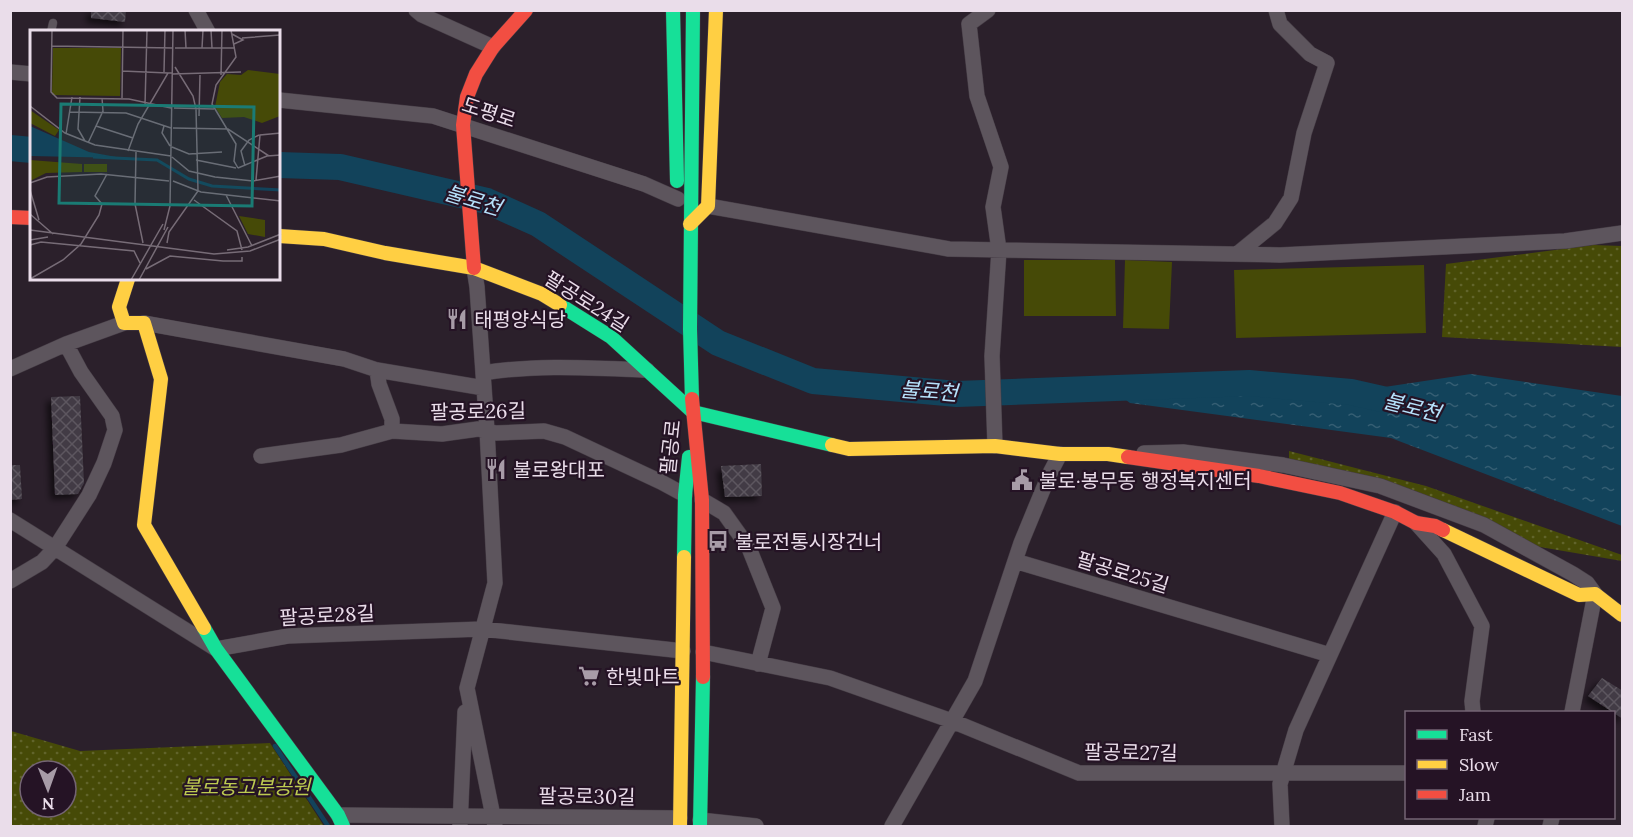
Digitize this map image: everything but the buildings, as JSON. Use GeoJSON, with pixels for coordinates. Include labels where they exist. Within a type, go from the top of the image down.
{"type":"FeatureCollection","features":[{"type":"Feature","properties":{"kind":"main road"},"geometry":{"type":"LineString","coordinates":[[473,262],[463,125],[470,87],[493,47],[526,10]]}},
{"type":"Feature","properties":{"kind":"main road"},"geometry":{"type":"LineString","coordinates":[[673,10],[678,199],[690,224]]}},
{"type":"Feature","properties":{"kind":"main road"},"geometry":{"type":"LineString","coordinates":[[693,10],[690,224],[693,412],[849,449],[995,439],[1060,454],[1108,454],[1259,476],[1340,493],[1395,512],[1416,523],[1435,526],[1579,595],[1595,594],[1623,615]]}},
{"type":"Feature","properties":{"kind":"main road"},"geometry":{"type":"LineString","coordinates":[[690,224],[708,206],[716,10]]}},
{"type":"Feature","properties":{"kind":"main road"},"geometry":{"type":"LineString","coordinates":[[10,217],[30,218]]}},
{"type":"Feature","properties":{"kind":"main road","name":"팔공로24길"},"geometry":{"type":"LineString","coordinates":[[280,236],[324,239],[385,253],[473,262],[542,294],[611,337],[693,412]]}},
{"type":"Feature","properties":{"kind":"main road"},"geometry":{"type":"LineString","coordinates":[[128,280],[119,307],[124,323],[144,323],[161,379],[144,525],[216,649],[340,821]]}},
{"type":"Feature","properties":{"kind":"main road","name":"팔공로"},"geometry":{"type":"LineString","coordinates":[[680,822],[685,495],[693,412]]}},
{"type":"Feature","properties":{"kind":"main road","name":"팔공로"},"geometry":{"type":"LineString","coordinates":[[693,412],[702,500],[703,652],[700,823]]}},
{"type":"Feature","properties":{"kind":"street"},"geometry":{"type":"LineString","coordinates":[[196,10],[207,30]]}},
{"type":"Feature","properties":{"kind":"street"},"geometry":{"type":"LineString","coordinates":[[416,10],[422,15],[493,47]]}},
{"type":"Feature","properties":{"kind":"street"},"geometry":{"type":"LineString","coordinates":[[988,10],[969,24],[977,96],[1001,167],[993,207],[999,250],[992,356],[995,439]]}},
{"type":"Feature","properties":{"kind":"street"},"geometry":{"type":"LineString","coordinates":[[1237,254],[1275,223],[1291,198],[1304,133],[1328,63],[1311,54],[1280,24],[1276,10]]}},
{"type":"Feature","properties":{"kind":"street"},"geometry":{"type":"LineString","coordinates":[[10,72],[30,74]]}},
{"type":"Feature","properties":{"kind":"street","name":"도평로"},"geometry":{"type":"LineString","coordinates":[[280,100],[433,116],[644,184],[678,199]]}},
{"type":"Feature","properties":{"kind":"street"},"geometry":{"type":"LineString","coordinates":[[708,206],[949,249],[1280,255],[1565,241],[1623,233]]}},
{"type":"Feature","properties":{"kind":"street"},"geometry":{"type":"LineString","coordinates":[[460,821],[466,688],[495,583],[487,430],[477,287],[473,262]]}},
{"type":"Feature","properties":{"kind":"street"},"geometry":{"type":"LineString","coordinates":[[10,369],[66,344],[124,323]]}},
{"type":"Feature","properties":{"kind":"street"},"geometry":{"type":"LineString","coordinates":[[144,323],[344,359],[377,370],[483,380],[513,368],[647,370]]}},
{"type":"Feature","properties":{"kind":"street"},"geometry":{"type":"LineString","coordinates":[[10,581],[42,562],[55,548],[89,495],[104,464],[115,430],[112,416],[81,372],[66,344]]}},
{"type":"Feature","properties":{"kind":"street"},"geometry":{"type":"LineString","coordinates":[[377,370],[379,384],[392,419],[392,431]]}},
{"type":"Feature","properties":{"kind":"street","name":"팔공로26길"},"geometry":{"type":"LineString","coordinates":[[261,456],[341,445],[392,431],[442,434],[478,429],[496,433],[544,431],[565,437],[685,495]]}},
{"type":"Feature","properties":{"kind":"street"},"geometry":{"type":"LineString","coordinates":[[1108,454],[1183,452],[1283,465],[1380,486],[1484,525],[1587,583],[1595,594],[1572,711]]}},
{"type":"Feature","properties":{"kind":"street"},"geometry":{"type":"LineString","coordinates":[[892,826],[975,681],[1015,561],[1049,475],[1060,454]]}},
{"type":"Feature","properties":{"kind":"street"},"geometry":{"type":"LineString","coordinates":[[702,500],[724,513],[749,548],[773,608],[758,664]]}},
{"type":"Feature","properties":{"kind":"street"},"geometry":{"type":"LineString","coordinates":[[1282,826],[1280,784],[1296,730],[1395,512]]}},
{"type":"Feature","properties":{"kind":"street"},"geometry":{"type":"LineString","coordinates":[[10,520],[216,649]]}},
{"type":"Feature","properties":{"kind":"street"},"geometry":{"type":"LineString","coordinates":[[1416,523],[1444,554],[1482,626],[1472,701],[1473,711]]}},
{"type":"Feature","properties":{"kind":"street","name":"팔공로25길"},"geometry":{"type":"LineString","coordinates":[[1015,561],[1330,655]]}},
{"type":"Feature","properties":{"kind":"street","name":"팔공로28길"},"geometry":{"type":"LineString","coordinates":[[216,649],[288,636],[482,629],[683,651]]}},
{"type":"Feature","properties":{"kind":"street","name":"팔공로27길"},"geometry":{"type":"LineString","coordinates":[[703,652],[830,678],[952,721],[1078,773],[1405,773]]}},
{"type":"Feature","properties":{"kind":"street"},"geometry":{"type":"LineString","coordinates":[[466,688],[494,821]]}},
{"type":"Feature","properties":{"kind":"street","name":"팔공로30길"},"geometry":{"type":"LineString","coordinates":[[340,821],[680,822]]}},
{"type":"Feature","properties":{"kind":"street"},"geometry":{"type":"LineString","coordinates":[[700,823],[756,826]]}},
{"type":"Feature","properties":{"kind":"green space"},"geometry":{"type":"Polygon","coordinates":[[[1593,245],[1622,246],[1622,347],[1442,337],[1446,264],[1593,245]]]}},
{"type":"Feature","properties":{"kind":"green space"},"geometry":{"type":"Polygon","coordinates":[[[1024,260],[1115,260],[1116,316],[1024,316],[1024,260]]]}},
{"type":"Feature","properties":{"kind":"green space"},"geometry":{"type":"Polygon","coordinates":[[[1125,260],[1172,262],[1169,329],[1123,328],[1125,260]]]}},
{"type":"Feature","properties":{"kind":"green space"},"geometry":{"type":"Polygon","coordinates":[[[1424,265],[1426,333],[1236,338],[1234,270],[1424,265]]]}},
{"type":"Feature","properties":{"kind":"green space"},"geometry":{"type":"Polygon","coordinates":[[[1289,451],[1426,486],[1622,555],[1622,561],[1516,543],[1482,520],[1289,464],[1289,451]]]}},
{"type":"Feature","properties":{"kind":"green space","name":"불로동고분공원"},"geometry":{"type":"Polygon","coordinates":[[[11,731],[80,751],[270,743],[324,826],[11,826],[11,731]]]}},
{"type":"Feature","properties":{"kind":"water"},"geometry":{"type":"Polygon","coordinates":[[[1471,374],[1622,396],[1622,526],[1391,438],[1130,403],[1109,387],[1249,383],[1351,392],[1471,374]]]}},
{"type":"Feature","properties":{"kind":"waterway","name":"불로천"},"geometry":{"type":"LineString","coordinates":[[10,148],[30,150]]}},
{"type":"Feature","properties":{"kind":"waterway","name":"불로천"},"geometry":{"type":"LineString","coordinates":[[280,165],[340,167],[487,201],[538,224],[718,343],[813,381],[957,394],[1249,383],[1351,392],[1382,399]]}},
{"type":"Feature","properties":{"kind":"waterway"},"geometry":{"type":"LineString","coordinates":[[275,746],[328,826]]}},
{"type":"Feature","properties":{"kind":"traffic: fast"},"geometry":{"type":"LineString","coordinates":[[673,10],[677,181]]}},
{"type":"Feature","properties":{"kind":"traffic: fast"},"geometry":{"type":"LineString","coordinates":[[692,399],[690,329],[693,10]]}},
{"type":"Feature","properties":{"kind":"traffic: fast"},"geometry":{"type":"LineString","coordinates":[[560,305],[611,337],[693,412],[832,445]]}},
{"type":"Feature","properties":{"kind":"traffic: fast"},"geometry":{"type":"LineString","coordinates":[[684,557],[685,495],[689,457]]}},
{"type":"Feature","properties":{"kind":"traffic: fast"},"geometry":{"type":"LineString","coordinates":[[204,628],[216,649],[338,815],[343,826]]}},
{"type":"Feature","properties":{"kind":"traffic: fast"},"geometry":{"type":"LineString","coordinates":[[700,826],[703,677]]}},
{"type":"Feature","properties":{"kind":"traffic: slow"},"geometry":{"type":"LineString","coordinates":[[690,224],[708,206],[716,10]]}},
{"type":"Feature","properties":{"kind":"traffic: slow"},"geometry":{"type":"LineString","coordinates":[[280,236],[324,239],[385,253],[474,268],[542,294],[560,305]]}},
{"type":"Feature","properties":{"kind":"traffic: slow"},"geometry":{"type":"LineString","coordinates":[[128,280],[119,307],[124,323],[144,323],[161,379],[144,525],[204,628]]}},
{"type":"Feature","properties":{"kind":"traffic: slow"},"geometry":{"type":"LineString","coordinates":[[832,445],[849,449],[995,446],[1060,454],[1108,454],[1128,457]]}},
{"type":"Feature","properties":{"kind":"traffic: slow"},"geometry":{"type":"LineString","coordinates":[[1443,530],[1579,595],[1595,594],[1622,615]]}},
{"type":"Feature","properties":{"kind":"traffic: slow"},"geometry":{"type":"LineString","coordinates":[[680,826],[684,557]]}},
{"type":"Feature","properties":{"kind":"traffic: jam"},"geometry":{"type":"LineString","coordinates":[[474,268],[463,125],[467,97],[476,74],[493,47],[526,10]]}},
{"type":"Feature","properties":{"kind":"traffic: jam"},"geometry":{"type":"LineString","coordinates":[[10,217],[30,218]]}},
{"type":"Feature","properties":{"kind":"traffic: jam"},"geometry":{"type":"LineString","coordinates":[[692,399],[702,500],[703,677]]}},
{"type":"Feature","properties":{"kind":"traffic: jam"},"geometry":{"type":"LineString","coordinates":[[1128,457],[1259,476],[1340,493],[1395,512],[1416,523],[1435,526],[1443,530]]}},
{"type":"Feature","properties":{"kind":"place","name":"태평양식당"},"geometry":{"type":"Point","coordinates":[457,319]}},
{"type":"Feature","properties":{"kind":"place","name":"불로왕대포"},"geometry":{"type":"Point","coordinates":[496,469]}},
{"type":"Feature","properties":{"kind":"place","name":"불로·봉무동 행정복지센터"},"geometry":{"type":"Point","coordinates":[1022,480]}},
{"type":"Feature","properties":{"kind":"place","name":"불로전통시장건너"},"geometry":{"type":"Point","coordinates":[718,541]}},
{"type":"Feature","properties":{"kind":"place","name":"한빛마트"},"geometry":{"type":"Point","coordinates":[589,676]}}]}
